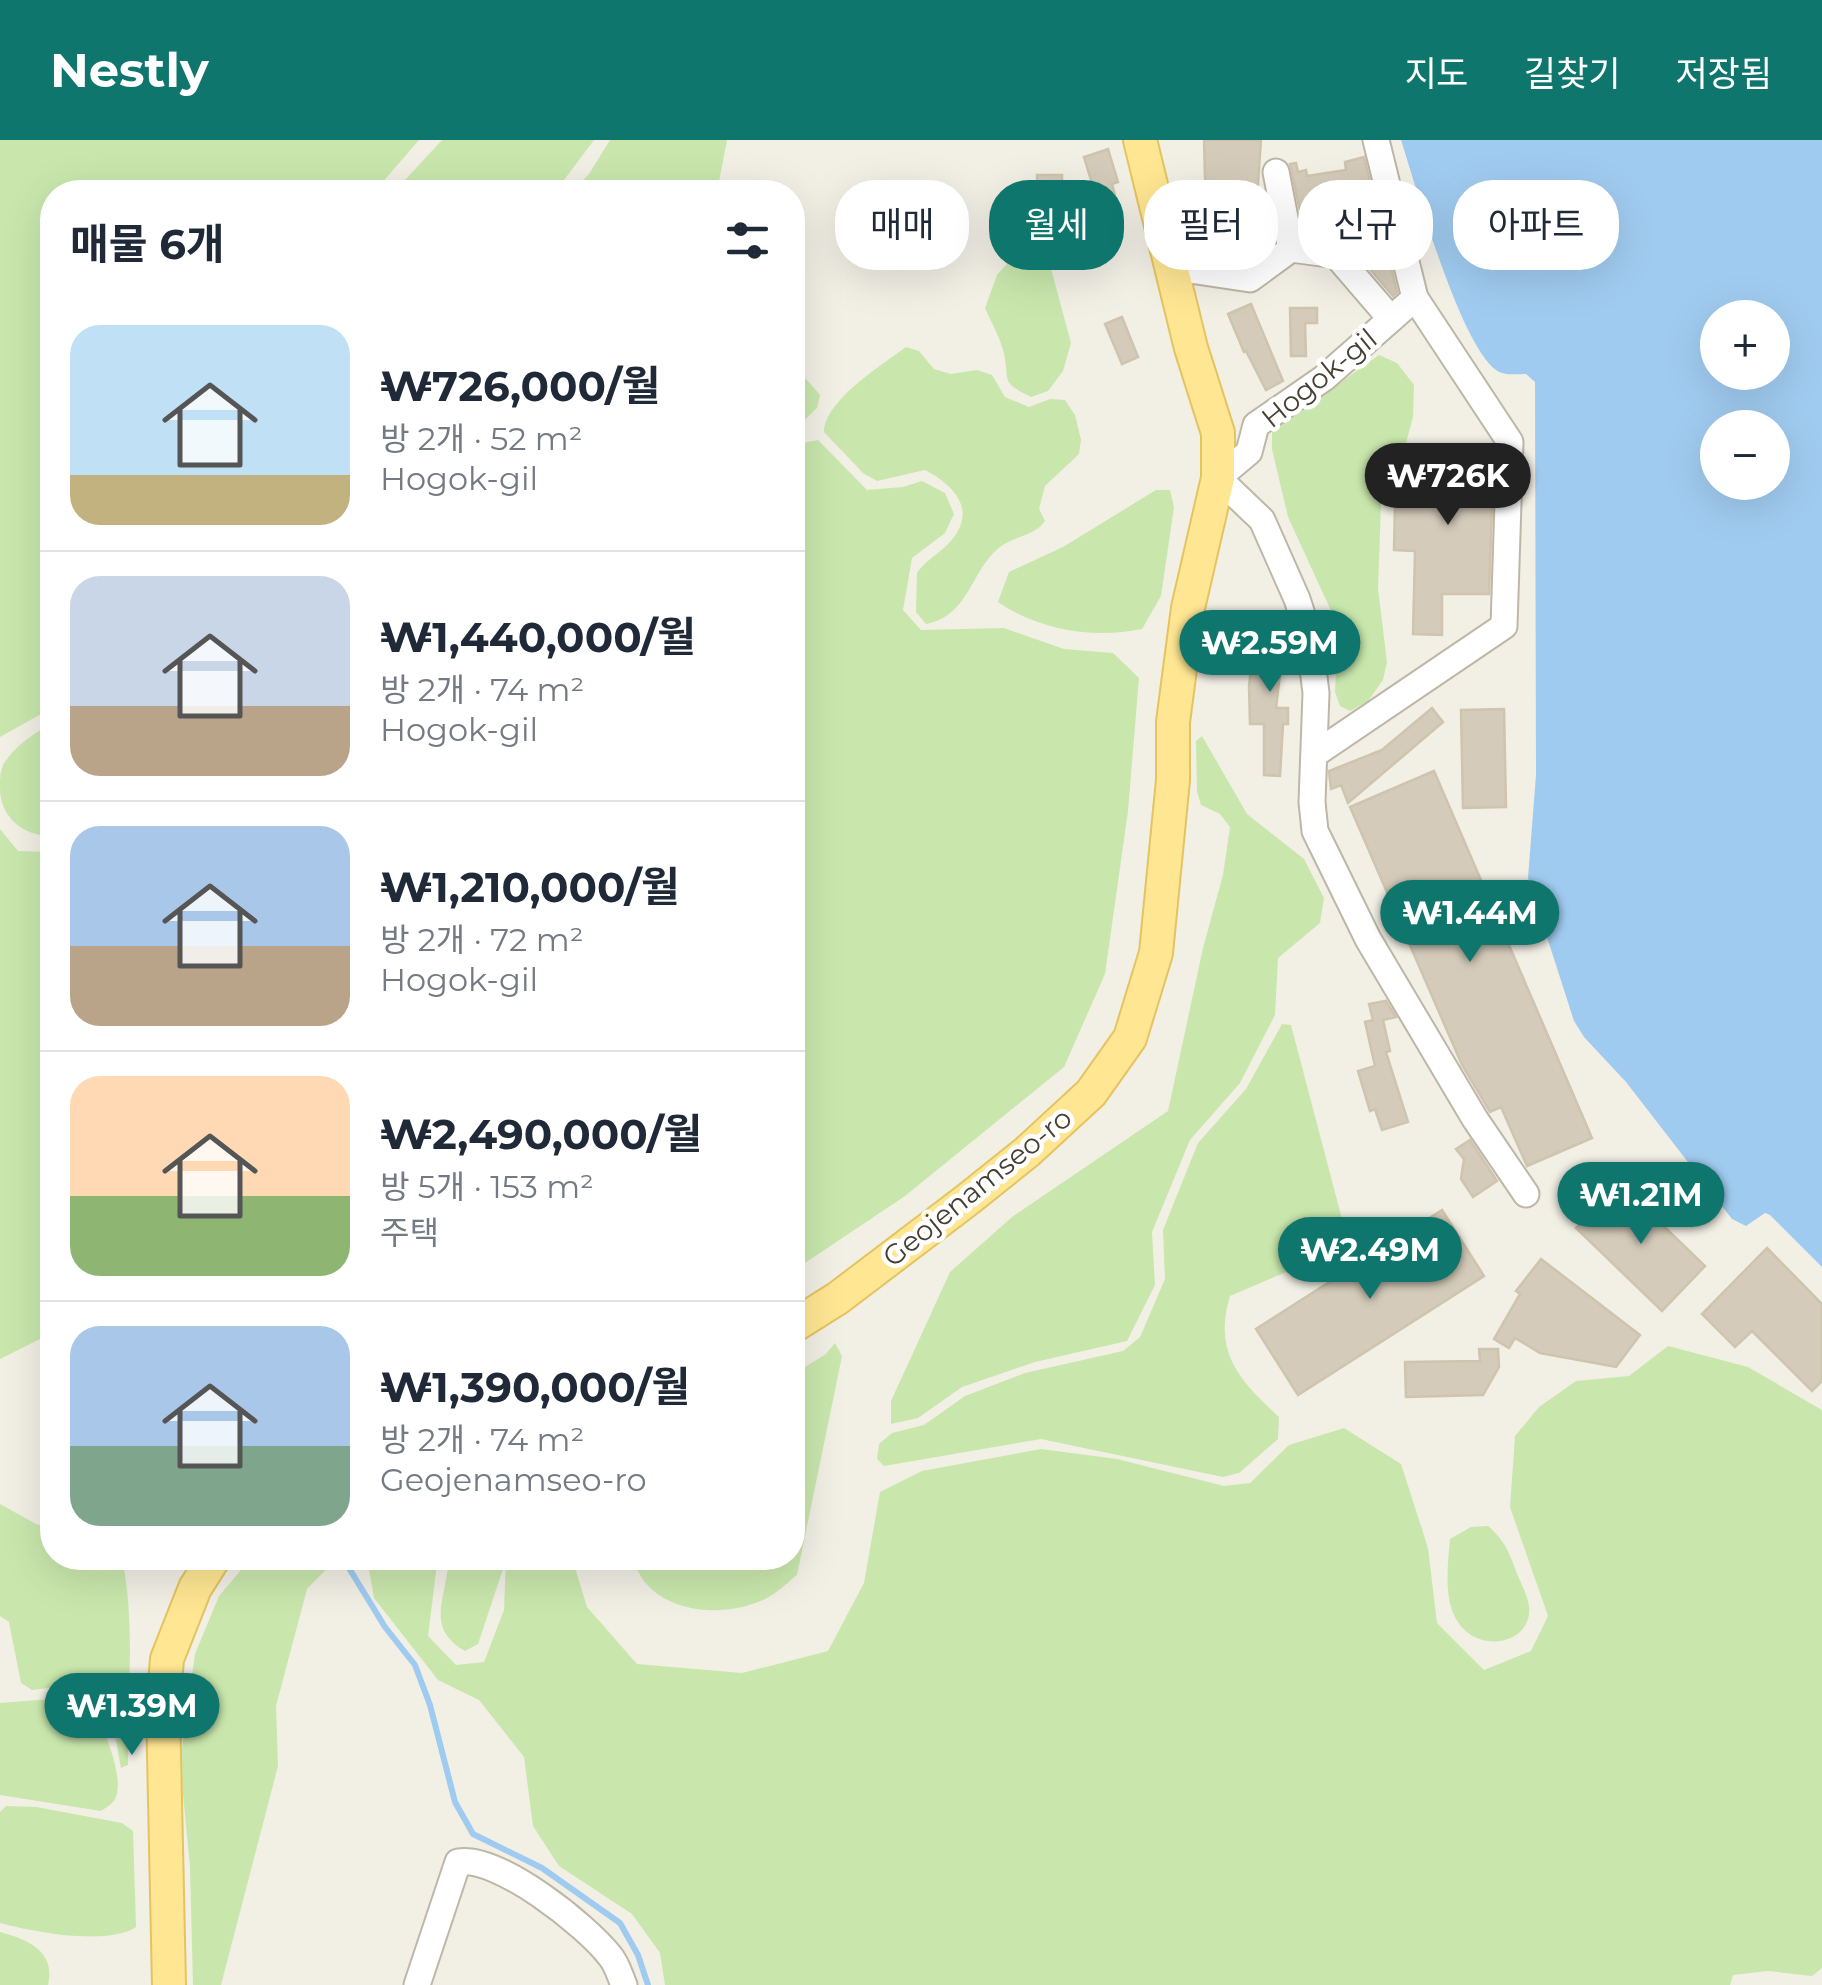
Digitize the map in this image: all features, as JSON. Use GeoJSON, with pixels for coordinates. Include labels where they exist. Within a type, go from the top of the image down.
{"type":"FeatureCollection","features":[{"type":"Feature","properties":{"kind":"main road","name":"Geojenamseo-ro"},"geometry":{"type":"LineString","coordinates":[[1140,140],[1149,180]]}},
{"type":"Feature","properties":{"kind":"main road","name":"Geojenamseo-ro"},"geometry":{"type":"LineString","coordinates":[[805,1319],[838,1298],[1027,1152],[1091,1093],[1130,1038],[1156,953],[1173,780],[1173,722],[1188,608],[1218,478],[1218,433],[1190,348],[1171,270]]}},
{"type":"Feature","properties":{"kind":"main road"},"geometry":{"type":"LineString","coordinates":[[170,1985],[163,1708],[167,1658],[195,1588],[206,1570]]}},
{"type":"Feature","properties":{"kind":"street"},"geometry":{"type":"LineString","coordinates":[[1315,754],[1504,626],[1510,442],[1415,298],[1376,140]]}},
{"type":"Feature","properties":{"kind":"street"},"geometry":{"type":"LineString","coordinates":[[1276,172],[1291,249]]}},
{"type":"Feature","properties":{"kind":"street"},"geometry":{"type":"LineString","coordinates":[[1278,258],[1291,249],[1336,255],[1391,319]]}},
{"type":"Feature","properties":{"kind":"street"},"geometry":{"type":"LineString","coordinates":[[1192,270],[1250,278],[1261,270]]}},
{"type":"Feature","properties":{"kind":"street","name":"Hogok-gil"},"geometry":{"type":"LineString","coordinates":[[1218,478],[1249,452],[1256,425],[1324,378],[1415,298]]}},
{"type":"Feature","properties":{"kind":"street"},"geometry":{"type":"LineString","coordinates":[[1218,478],[1262,520],[1309,636],[1316,693],[1312,802],[1315,831],[1368,939],[1475,1119],[1526,1194]]}},
{"type":"Feature","properties":{"kind":"street"},"geometry":{"type":"LineString","coordinates":[[417,1985],[458,1862],[470,1860],[532,1888],[569,1916],[612,1958],[624,1985]]}},
{"type":"Feature","properties":{"kind":"green space"},"geometry":{"type":"Polygon","coordinates":[[[0,140],[419,140],[384,180],[40,180],[40,715],[0,737],[0,140]]]}},
{"type":"Feature","properties":{"kind":"green space"},"geometry":{"type":"Polygon","coordinates":[[[442,140],[594,140],[564,180],[405,180],[442,140]]]}},
{"type":"Feature","properties":{"kind":"green space"},"geometry":{"type":"Polygon","coordinates":[[[610,140],[727,140],[719,180],[583,180],[610,140]]]}},
{"type":"Feature","properties":{"kind":"green space"},"geometry":{"type":"Polygon","coordinates":[[[1001,270],[1051,270],[1071,343],[1063,371],[1048,391],[1031,397],[1008,381],[1003,348],[985,308],[1001,270]]]}},
{"type":"Feature","properties":{"kind":"green space"},"geometry":{"type":"Polygon","coordinates":[[[906,347],[919,351],[934,369],[951,374],[977,370],[992,375],[1005,397],[1029,407],[1050,399],[1065,400],[1075,415],[1081,440],[1079,454],[1045,486],[1039,509],[1045,521],[992,554],[953,611],[926,624],[916,612],[917,573],[957,533],[963,512],[960,502],[946,484],[925,470],[877,481],[863,473],[824,432],[833,408],[844,396],[906,347]]]}},
{"type":"Feature","properties":{"kind":"green space"},"geometry":{"type":"Polygon","coordinates":[[[1379,355],[1397,363],[1414,385],[1413,417],[1397,476],[1381,504],[1378,589],[1387,662],[1383,680],[1368,701],[1350,711],[1340,706],[1335,692],[1338,626],[1288,517],[1272,449],[1272,431],[1379,355]]]}},
{"type":"Feature","properties":{"kind":"green space"},"geometry":{"type":"Polygon","coordinates":[[[805,378],[820,395],[817,408],[805,420],[805,378]]]}},
{"type":"Feature","properties":{"kind":"green space"},"geometry":{"type":"Polygon","coordinates":[[[818,440],[867,490],[922,481],[945,493],[954,514],[945,533],[912,558],[903,610],[921,630],[1004,628],[1064,649],[1113,653],[1139,678],[1128,811],[1105,974],[1064,1067],[905,1196],[805,1263],[805,442],[818,440]]]}},
{"type":"Feature","properties":{"kind":"green space"},"geometry":{"type":"Polygon","coordinates":[[[1156,490],[1170,490],[1174,507],[1161,596],[1142,629],[1105,633],[1067,630],[1031,619],[998,602],[1009,572],[1063,547],[1156,490]]]}},
{"type":"Feature","properties":{"kind":"green space"},"geometry":{"type":"Polygon","coordinates":[[[40,730],[40,835],[15,823],[1,799],[3,765],[40,730]]]}},
{"type":"Feature","properties":{"kind":"green space"},"geometry":{"type":"Polygon","coordinates":[[[1202,736],[1247,814],[1304,859],[1324,898],[1320,923],[1278,958],[1275,1015],[1240,1083],[1190,1140],[1152,1232],[1155,1285],[1127,1341],[1035,1362],[962,1387],[918,1418],[891,1424],[891,1401],[950,1272],[1012,1217],[1168,1111],[1223,875],[1230,827],[1220,814],[1201,805],[1196,741],[1202,736]]]}},
{"type":"Feature","properties":{"kind":"green space"},"geometry":{"type":"Polygon","coordinates":[[[0,829],[18,851],[40,852],[40,1339],[0,1359],[0,829]]]}},
{"type":"Feature","properties":{"kind":"green space"},"geometry":{"type":"Polygon","coordinates":[[[1282,1024],[1291,1025],[1347,1238],[1332,1258],[1311,1269],[1286,1272],[1230,1296],[1227,1349],[1241,1377],[1279,1417],[1278,1439],[1239,1473],[1223,1477],[1041,1439],[884,1466],[877,1459],[879,1444],[892,1433],[924,1425],[965,1396],[1025,1373],[1123,1351],[1140,1337],[1165,1279],[1163,1230],[1198,1143],[1246,1089],[1282,1024]]]}},
{"type":"Feature","properties":{"kind":"green space"},"geometry":{"type":"Polygon","coordinates":[[[835,1343],[842,1356],[805,1536],[805,1367],[826,1354],[835,1343]]]}},
{"type":"Feature","properties":{"kind":"green space"},"geometry":{"type":"Polygon","coordinates":[[[1668,1346],[1748,1367],[1822,1410],[1822,1968],[1812,1976],[1768,1971],[1733,1975],[1730,1985],[665,1985],[660,1953],[632,1914],[559,1866],[533,1826],[524,1757],[479,1700],[438,1680],[374,1598],[369,1570],[436,1570],[428,1636],[456,1665],[484,1662],[504,1610],[506,1570],[576,1570],[587,1607],[637,1664],[742,1673],[828,1651],[864,1583],[880,1492],[922,1471],[1041,1449],[1117,1459],[1224,1486],[1250,1483],[1289,1445],[1344,1428],[1401,1464],[1428,1548],[1437,1623],[1484,1670],[1531,1651],[1548,1616],[1510,1507],[1515,1436],[1539,1407],[1576,1381],[1629,1376],[1668,1346]]]}},
{"type":"Feature","properties":{"kind":"green space"},"geometry":{"type":"Polygon","coordinates":[[[0,1504],[40,1525],[40,1570],[124,1570],[130,1635],[128,1765],[121,1768],[111,1720],[91,1691],[68,1686],[32,1690],[21,1683],[9,1622],[0,1616],[0,1504]]]}},
{"type":"Feature","properties":{"kind":"green space"},"geometry":{"type":"Polygon","coordinates":[[[1488,1526],[1508,1552],[1529,1607],[1522,1630],[1500,1641],[1474,1637],[1463,1628],[1454,1615],[1448,1587],[1450,1539],[1471,1527],[1488,1526]]]}},
{"type":"Feature","properties":{"kind":"green space"},"geometry":{"type":"Polygon","coordinates":[[[241,1570],[325,1570],[307,1589],[276,1706],[278,1766],[221,1985],[193,1985],[190,1867],[180,1763],[195,1654],[219,1596],[241,1570]]]}},
{"type":"Feature","properties":{"kind":"green space"},"geometry":{"type":"Polygon","coordinates":[[[447,1570],[503,1570],[478,1644],[465,1651],[453,1643],[442,1625],[441,1604],[447,1570]]]}},
{"type":"Feature","properties":{"kind":"green space"},"geometry":{"type":"Polygon","coordinates":[[[638,1570],[798,1570],[797,1575],[765,1599],[746,1606],[706,1610],[669,1601],[638,1570]]]}},
{"type":"Feature","properties":{"kind":"green space"},"geometry":{"type":"Polygon","coordinates":[[[88,1699],[111,1750],[117,1791],[113,1802],[101,1811],[0,1795],[0,1703],[88,1699]]]}},
{"type":"Feature","properties":{"kind":"green space"},"geometry":{"type":"Polygon","coordinates":[[[6,1806],[36,1807],[122,1823],[133,1831],[136,1927],[123,1933],[89,1936],[0,1923],[0,1812],[6,1806]]]}},
{"type":"Feature","properties":{"kind":"green space"},"geometry":{"type":"Polygon","coordinates":[[[0,1932],[37,1948],[48,1963],[48,1985],[0,1985],[0,1932]]]}},
{"type":"Feature","properties":{"kind":"water"},"geometry":{"type":"Polygon","coordinates":[[[1401,140],[1822,140],[1822,1267],[1770,1215],[1765,1213],[1746,1226],[1732,1219],[1574,1021],[1528,878],[1536,775],[1535,382],[1526,374],[1499,372],[1482,355],[1454,298],[1433,241],[1433,180],[1413,180],[1401,140]]]}},
{"type":"Feature","properties":{"kind":"building"},"geometry":{"type":"Polygon","coordinates":[[[1204,140],[1261,140],[1258,180],[1205,180],[1204,140]]]}},
{"type":"Feature","properties":{"kind":"building"},"geometry":{"type":"Polygon","coordinates":[[[1108,149],[1117,180],[1091,180],[1084,157],[1108,149]]]}},
{"type":"Feature","properties":{"kind":"building"},"geometry":{"type":"Polygon","coordinates":[[[1364,157],[1370,180],[1298,180],[1298,201],[1290,164],[1296,163],[1298,172],[1306,170],[1307,176],[1346,170],[1345,162],[1364,157]]]}},
{"type":"Feature","properties":{"kind":"building"},"geometry":{"type":"Polygon","coordinates":[[[1037,175],[1062,175],[1062,180],[1037,180],[1037,175]]]}},
{"type":"Feature","properties":{"kind":"building"},"geometry":{"type":"Polygon","coordinates":[[[1371,270],[1392,270],[1397,292],[1393,296],[1371,270]]]}},
{"type":"Feature","properties":{"kind":"building"},"geometry":{"type":"Polygon","coordinates":[[[1251,304],[1283,381],[1266,390],[1228,314],[1251,304]]]}},
{"type":"Feature","properties":{"kind":"building"},"geometry":{"type":"Polygon","coordinates":[[[1290,308],[1317,308],[1317,323],[1305,323],[1306,356],[1291,356],[1290,308]]]}},
{"type":"Feature","properties":{"kind":"building"},"geometry":{"type":"Polygon","coordinates":[[[1122,317],[1138,357],[1122,364],[1105,324],[1122,317]]]}},
{"type":"Feature","properties":{"kind":"building"},"geometry":{"type":"Polygon","coordinates":[[[1414,447],[1494,447],[1489,594],[1442,594],[1442,635],[1413,634],[1415,551],[1394,550],[1395,505],[1415,505],[1414,447]]]}},
{"type":"Feature","properties":{"kind":"building"},"geometry":{"type":"Polygon","coordinates":[[[1275,617],[1286,618],[1290,630],[1288,649],[1283,648],[1276,708],[1288,708],[1288,724],[1283,724],[1280,776],[1264,775],[1264,724],[1250,724],[1253,652],[1262,654],[1265,633],[1274,634],[1275,617]]]}},
{"type":"Feature","properties":{"kind":"building"},"geometry":{"type":"Polygon","coordinates":[[[1432,708],[1443,722],[1348,803],[1341,785],[1331,789],[1329,771],[1382,750],[1432,708]]]}},
{"type":"Feature","properties":{"kind":"building"},"geometry":{"type":"Polygon","coordinates":[[[1504,709],[1506,807],[1463,808],[1461,710],[1504,709]]]}},
{"type":"Feature","properties":{"kind":"building"},"geometry":{"type":"Polygon","coordinates":[[[1434,771],[1592,1138],[1527,1166],[1501,1107],[1490,1112],[1462,1065],[1350,807],[1434,771]]]}},
{"type":"Feature","properties":{"kind":"building"},"geometry":{"type":"Polygon","coordinates":[[[1386,1001],[1396,1017],[1383,1020],[1390,1051],[1386,1052],[1408,1122],[1382,1130],[1375,1109],[1370,1111],[1358,1071],[1375,1066],[1365,1022],[1373,1020],[1369,1004],[1386,1001]]]}},
{"type":"Feature","properties":{"kind":"building"},"geometry":{"type":"Polygon","coordinates":[[[1470,1140],[1497,1181],[1473,1197],[1461,1179],[1464,1159],[1456,1149],[1470,1140]]]}},
{"type":"Feature","properties":{"kind":"building"},"geometry":{"type":"Polygon","coordinates":[[[1620,1184],[1705,1266],[1662,1311],[1576,1228],[1620,1184]]]}},
{"type":"Feature","properties":{"kind":"building"},"geometry":{"type":"Polygon","coordinates":[[[1442,1210],[1484,1276],[1298,1395],[1256,1329],[1442,1210]]]}},
{"type":"Feature","properties":{"kind":"building"},"geometry":{"type":"Polygon","coordinates":[[[1767,1248],[1822,1304],[1822,1381],[1812,1391],[1752,1331],[1735,1347],[1702,1314],[1767,1248]]]}},
{"type":"Feature","properties":{"kind":"building"},"geometry":{"type":"Polygon","coordinates":[[[1541,1259],[1640,1335],[1616,1367],[1540,1353],[1515,1338],[1509,1348],[1494,1339],[1520,1294],[1516,1291],[1541,1259]]]}},
{"type":"Feature","properties":{"kind":"building"},"geometry":{"type":"Polygon","coordinates":[[[1479,1349],[1498,1349],[1499,1367],[1483,1395],[1406,1397],[1405,1362],[1480,1361],[1479,1349]]]}},
{"type":"Feature","properties":{"kind":"waterway"},"geometry":{"type":"LineString","coordinates":[[350,1570],[385,1627],[415,1665],[430,1705],[455,1802],[473,1834],[542,1868],[620,1923],[638,1955],[648,1985]]}}]}
